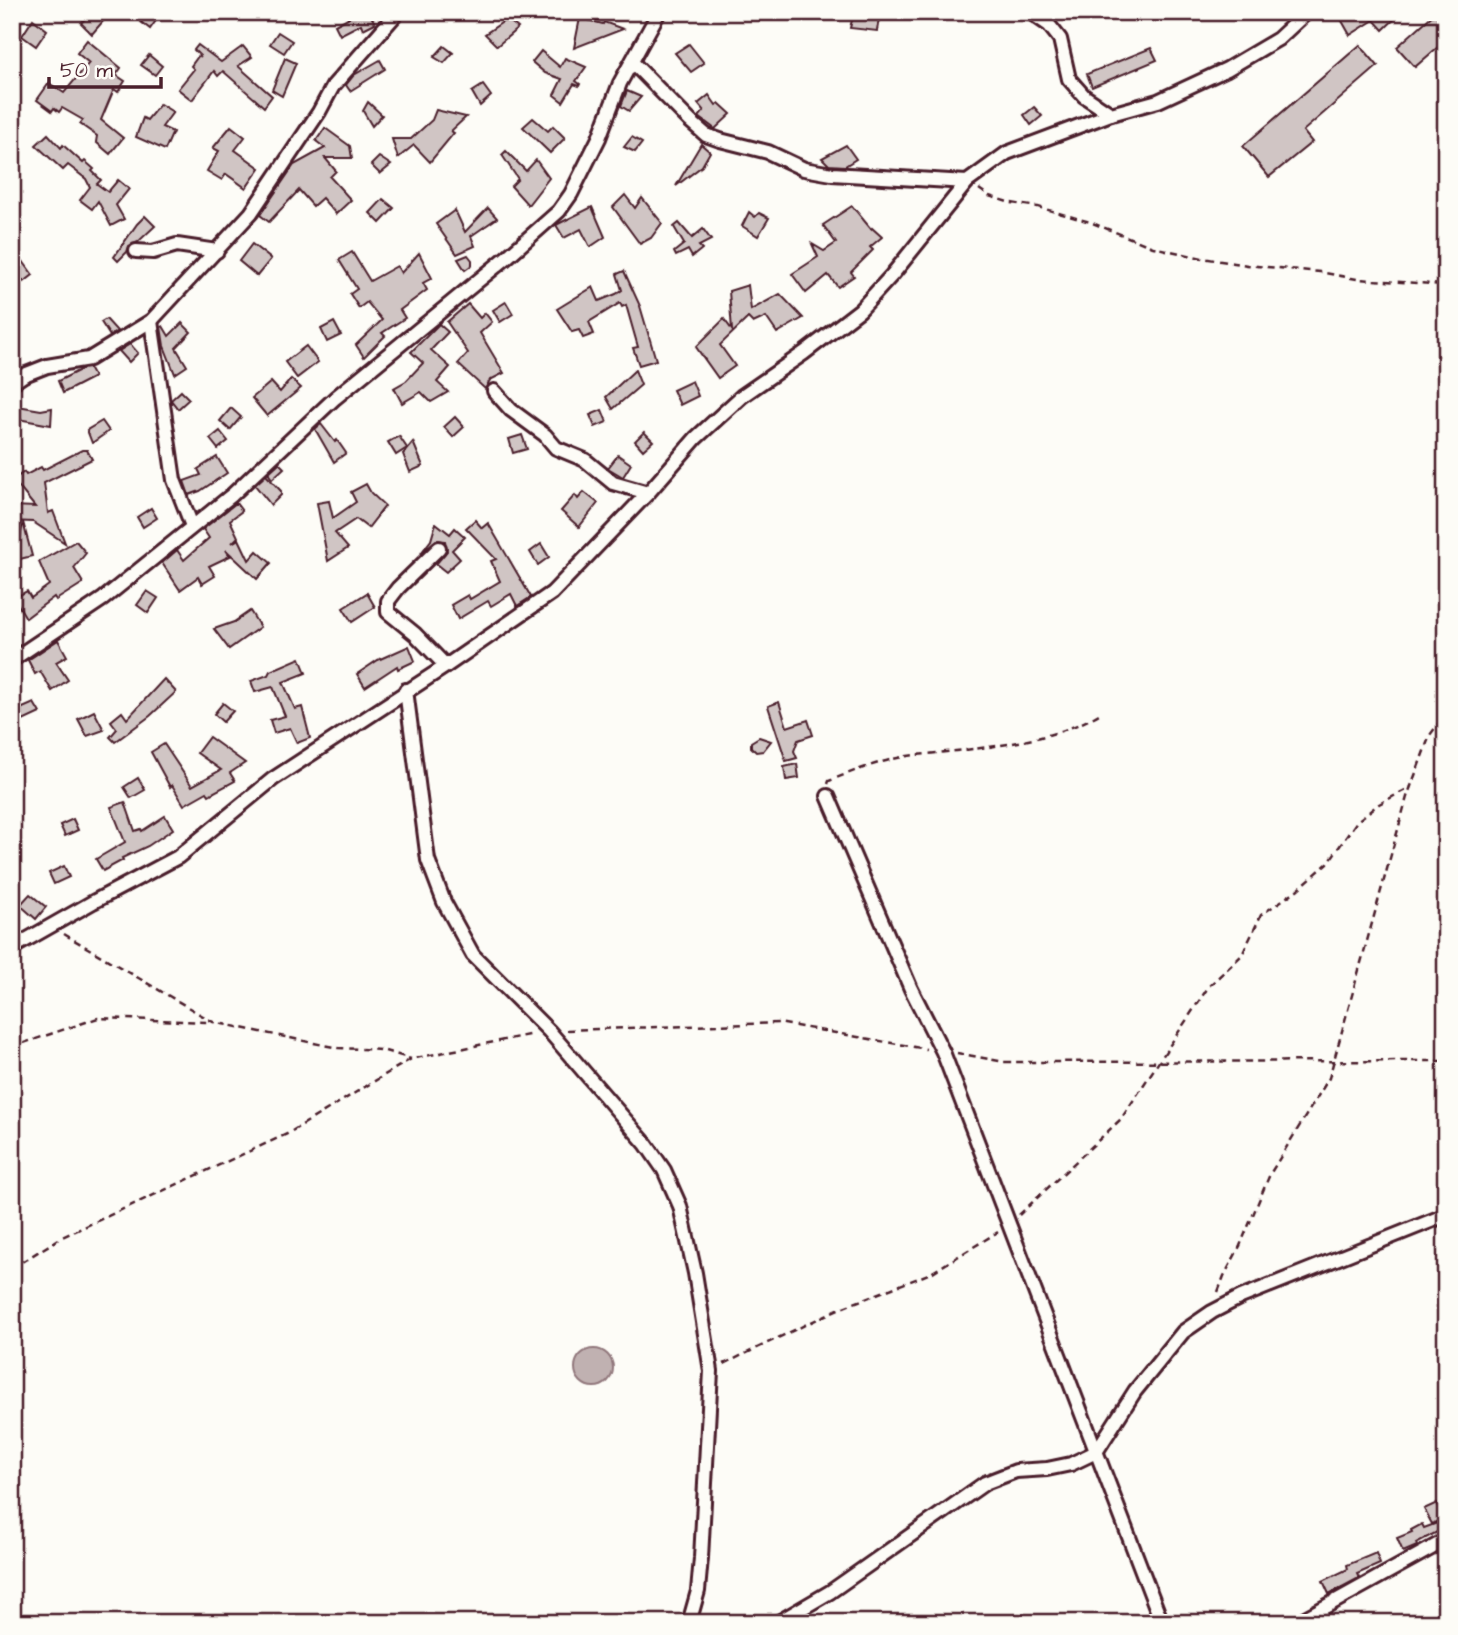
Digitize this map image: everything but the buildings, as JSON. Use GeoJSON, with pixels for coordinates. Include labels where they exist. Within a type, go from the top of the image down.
{"type":"FeatureCollection","features":[{"type":"Feature","properties":{"kind":"street"},"geometry":{"type":"LineString","coordinates":[[12,383],[18,371],[89,359],[151,321],[251,213],[319,112],[333,86],[398,12]]}},
{"type":"Feature","properties":{"kind":"street"},"geometry":{"type":"LineString","coordinates":[[12,660],[103,600],[232,495],[335,398],[388,357],[559,211],[599,138],[620,83],[659,12]]}},
{"type":"Feature","properties":{"kind":"street"},"geometry":{"type":"LineString","coordinates":[[1030,12],[1049,25],[1060,39],[1069,79],[1084,96],[1111,114]]}},
{"type":"Feature","properties":{"kind":"street"},"geometry":{"type":"LineString","coordinates":[[12,948],[178,858],[273,779],[552,593],[648,493],[696,438],[742,396],[860,310],[892,275],[967,182],[1007,153],[1111,114],[1158,100],[1227,69],[1278,39],[1307,12]]}},
{"type":"Feature","properties":{"kind":"street"},"geometry":{"type":"LineString","coordinates":[[632,62],[706,135],[768,152],[804,169],[832,174],[967,182]]}},
{"type":"Feature","properties":{"kind":"street"},"geometry":{"type":"LineString","coordinates":[[136,251],[153,251],[177,245],[216,251]]}},
{"type":"Feature","properties":{"kind":"street"},"geometry":{"type":"LineString","coordinates":[[151,321],[162,413],[174,480],[192,526]]}},
{"type":"Feature","properties":{"kind":"street"},"geometry":{"type":"LineString","coordinates":[[494,391],[511,410],[545,435],[556,448],[585,460],[613,483],[648,493]]}},
{"type":"Feature","properties":{"kind":"street"},"geometry":{"type":"LineString","coordinates":[[439,548],[388,601],[388,612],[415,634],[446,666]]}},
{"type":"Feature","properties":{"kind":"street"},"geometry":{"type":"LineString","coordinates":[[406,691],[428,860],[444,902],[473,954],[549,1031],[646,1144],[664,1170],[681,1206],[711,1371],[701,1558],[698,1591],[689,1623]]}},
{"type":"Feature","properties":{"kind":"street"},"geometry":{"type":"LineString","coordinates":[[828,796],[911,989],[943,1052],[1162,1623]]}},
{"type":"Feature","properties":{"kind":"street"},"geometry":{"type":"LineString","coordinates":[[778,1623],[830,1592],[985,1483],[1016,1471],[1071,1464],[1096,1452],[1135,1391],[1183,1332],[1212,1312],[1241,1297],[1446,1214]]}},
{"type":"Feature","properties":{"kind":"street"},"geometry":{"type":"LineString","coordinates":[[1296,1623],[1446,1540]]}},
{"type":"Feature","properties":{"kind":"path"},"geometry":{"type":"LineString","coordinates":[[967,182],[1010,203],[1038,207],[1090,222],[1153,247],[1202,258],[1357,279],[1446,285]]}},
{"type":"Feature","properties":{"kind":"path"},"geometry":{"type":"LineString","coordinates":[[1212,1312],[1224,1276],[1240,1246],[1270,1174],[1329,1078],[1411,788],[1430,735],[1446,713]]}},
{"type":"Feature","properties":{"kind":"path"},"geometry":{"type":"LineString","coordinates":[[828,796],[826,789],[829,781],[870,767],[913,755],[1022,742],[1082,723],[1099,714]]}},
{"type":"Feature","properties":{"kind":"path"},"geometry":{"type":"LineString","coordinates":[[711,1371],[836,1310],[931,1273],[1009,1225],[1121,1119],[1209,986],[1242,955],[1261,915],[1297,890],[1328,863],[1357,821],[1379,804],[1411,788]]}},
{"type":"Feature","properties":{"kind":"path"},"geometry":{"type":"LineString","coordinates":[[50,926],[212,1022]]}},
{"type":"Feature","properties":{"kind":"path"},"geometry":{"type":"LineString","coordinates":[[12,1047],[98,1018],[212,1022],[338,1048],[382,1050],[411,1059]]}},
{"type":"Feature","properties":{"kind":"path"},"geometry":{"type":"LineString","coordinates":[[12,1268],[62,1237],[287,1134],[411,1059],[549,1031],[779,1023],[1004,1062],[1446,1061]]}},
{"type":"Feature","properties":{"kind":"shaded area"},"geometry":{"type":"Polygon","coordinates":[[[594,1349],[607,1355],[613,1368],[607,1381],[594,1387],[581,1381],[575,1368],[581,1355],[594,1349]]]}}]}
